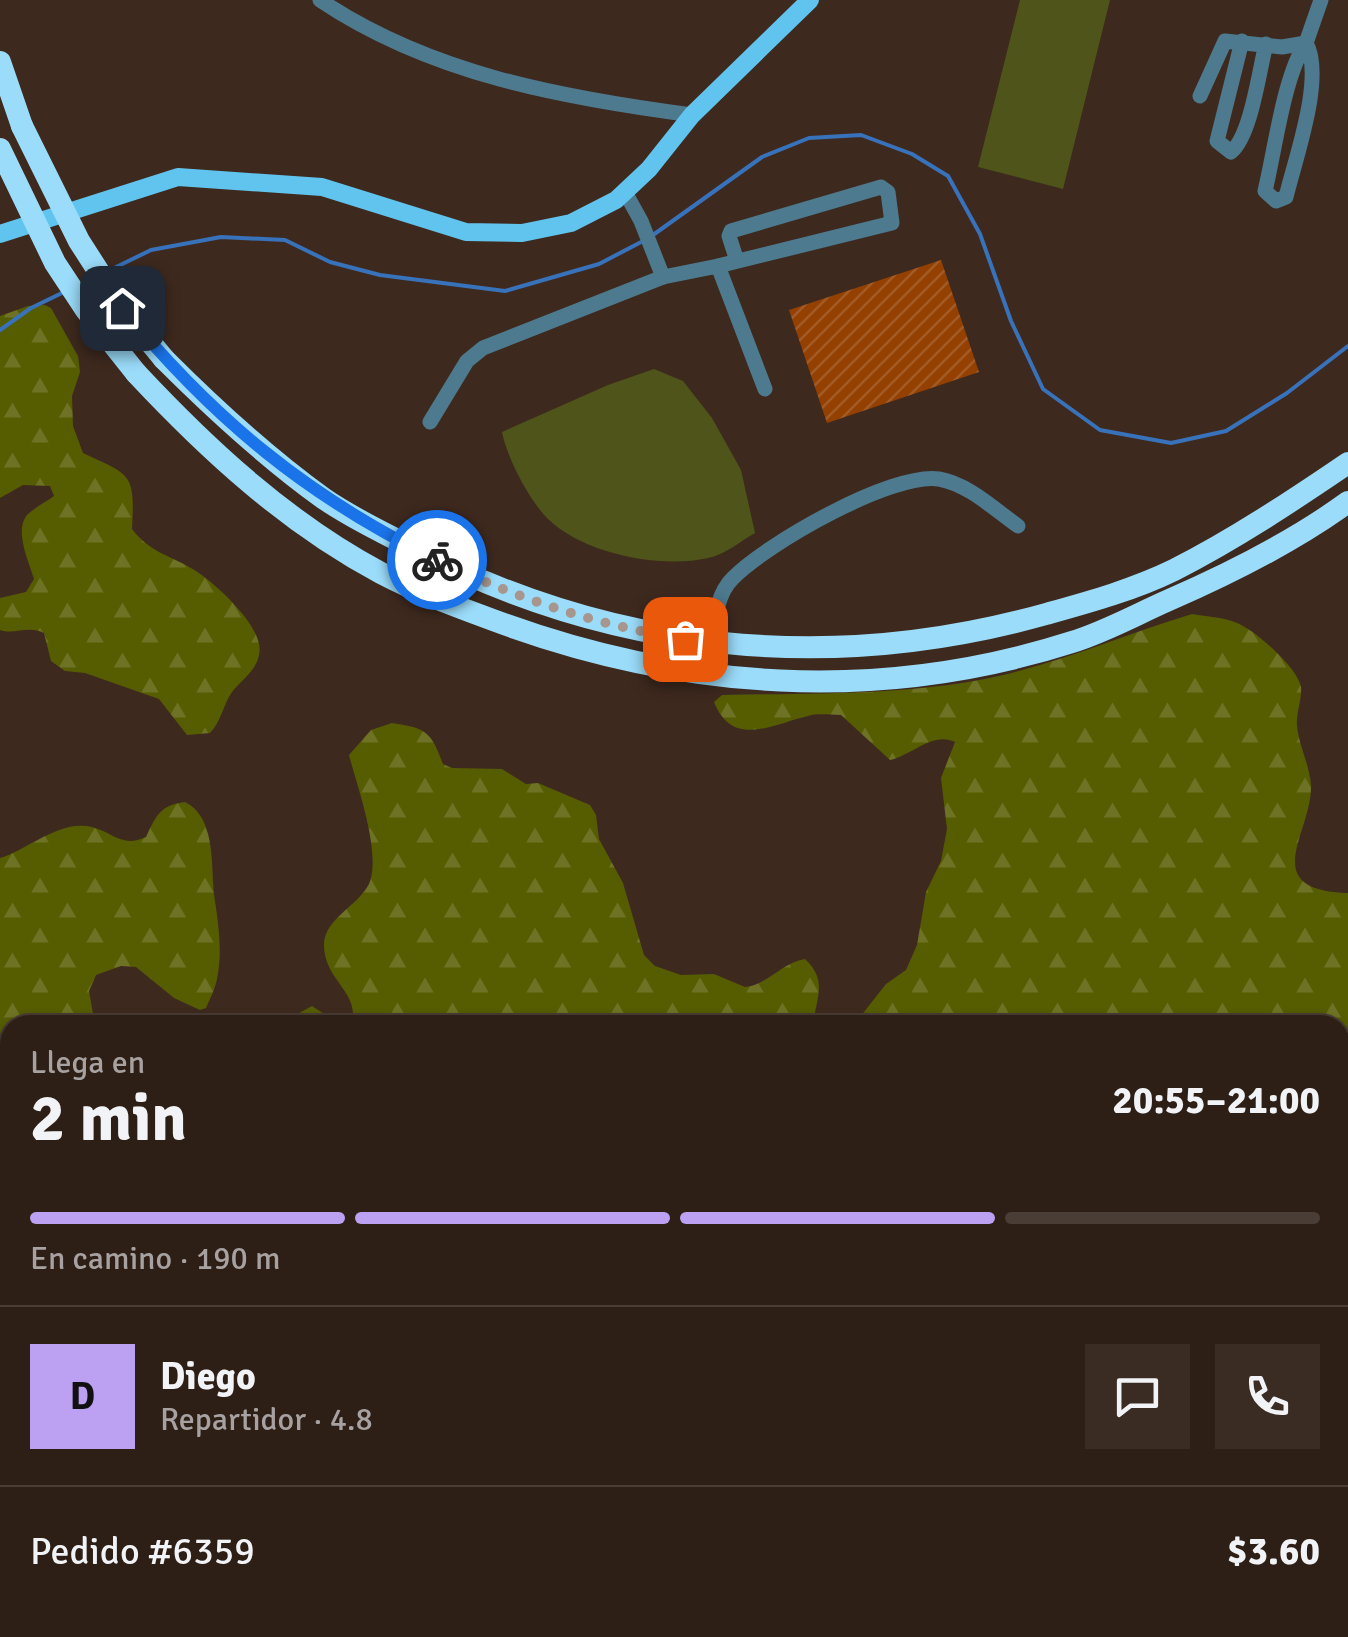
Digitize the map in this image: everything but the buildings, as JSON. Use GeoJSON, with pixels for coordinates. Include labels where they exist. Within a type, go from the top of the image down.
{"type":"FeatureCollection","features":[{"type":"Feature","properties":{"kind":"highway"},"geometry":{"type":"LineString","coordinates":[[0,62],[22,126],[79,241],[122,308],[164,359],[248,439],[326,500],[422,553],[522,598],[575,615],[640,631],[787,648],[888,644],[958,636],[1114,594],[1172,570],[1254,526],[1342,466]]}},
{"type":"Feature","properties":{"kind":"highway"},"geometry":{"type":"LineString","coordinates":[[0,149],[56,263],[86,310],[186,427],[272,501],[325,540],[381,573],[440,600],[544,639],[653,667],[752,681],[868,682],[977,666],[1074,642],[1222,577],[1348,503]]}},
{"type":"Feature","properties":{"kind":"main road"},"geometry":{"type":"LineString","coordinates":[[0,234],[178,176],[322,188],[466,232],[522,233],[571,223],[625,192],[649,169],[692,115],[810,0]]}},
{"type":"Feature","properties":{"kind":"street"},"geometry":{"type":"LineString","coordinates":[[320,0],[415,53],[598,102],[692,115]]}},
{"type":"Feature","properties":{"kind":"street"},"geometry":{"type":"LineString","coordinates":[[1306,43],[1312,52],[1310,91],[1286,197],[1276,200],[1265,190],[1299,53],[1322,0]]}},
{"type":"Feature","properties":{"kind":"street"},"geometry":{"type":"LineString","coordinates":[[1200,96],[1223,43],[1228,40],[1282,46],[1306,43]]}},
{"type":"Feature","properties":{"kind":"street"},"geometry":{"type":"LineString","coordinates":[[1242,41],[1217,142],[1231,152],[1237,148],[1246,127],[1266,44]]}},
{"type":"Feature","properties":{"kind":"street"},"geometry":{"type":"LineString","coordinates":[[430,422],[467,362],[483,348],[663,277],[718,266],[892,223],[888,192],[882,187],[731,231],[737,261]]}},
{"type":"Feature","properties":{"kind":"street"},"geometry":{"type":"LineString","coordinates":[[625,192],[663,277]]}},
{"type":"Feature","properties":{"kind":"street"},"geometry":{"type":"LineString","coordinates":[[718,266],[765,389]]}},
{"type":"Feature","properties":{"kind":"street"},"geometry":{"type":"LineString","coordinates":[[711,642],[717,606],[730,579],[824,517],[874,492],[926,478],[944,480],[967,490],[1018,526]]}},
{"type":"Feature","properties":{"kind":"green space"},"geometry":{"type":"Polygon","coordinates":[[[1020,0],[1110,0],[1063,189],[978,167],[1020,0]]]}},
{"type":"Feature","properties":{"kind":"green space"},"geometry":{"type":"Polygon","coordinates":[[[28,306],[51,308],[78,356],[80,372],[72,396],[73,426],[83,453],[127,479],[131,486],[132,529],[139,537],[205,578],[238,608],[255,633],[259,644],[257,661],[232,692],[210,733],[187,735],[159,699],[85,673],[65,671],[51,661],[44,633],[0,630],[0,598],[26,592],[34,579],[24,547],[23,522],[30,512],[54,496],[50,486],[23,485],[0,498],[0,316],[28,306]]]}},
{"type":"Feature","properties":{"kind":"green space"},"geometry":{"type":"Polygon","coordinates":[[[654,369],[683,381],[712,418],[741,470],[755,533],[714,556],[689,561],[646,560],[602,550],[563,531],[534,501],[505,442],[502,432],[654,369]]]}},
{"type":"Feature","properties":{"kind":"green space"},"geometry":{"type":"Polygon","coordinates":[[[1192,614],[1227,619],[1245,627],[1275,650],[1292,670],[1301,687],[1297,726],[1311,786],[1295,856],[1296,870],[1304,882],[1348,893],[1348,1015],[862,1015],[886,984],[906,970],[917,945],[926,892],[941,861],[947,829],[941,778],[955,742],[939,739],[890,760],[841,715],[812,715],[755,730],[743,729],[722,716],[714,702],[722,695],[934,687],[1051,662],[1192,614]]]}},
{"type":"Feature","properties":{"kind":"green space"},"geometry":{"type":"Polygon","coordinates":[[[392,723],[413,727],[426,733],[443,764],[452,768],[502,769],[526,784],[538,783],[590,805],[596,815],[599,839],[623,883],[644,955],[655,966],[681,975],[714,974],[745,987],[805,959],[818,979],[814,1015],[353,1015],[349,998],[329,966],[324,945],[329,928],[364,892],[372,871],[367,820],[349,755],[371,730],[392,723]]]}},
{"type":"Feature","properties":{"kind":"green space"},"geometry":{"type":"Polygon","coordinates":[[[185,802],[202,819],[212,857],[220,957],[216,983],[206,1008],[200,1010],[174,998],[136,967],[121,966],[96,975],[89,991],[93,1015],[0,1015],[0,858],[68,827],[92,827],[124,840],[138,840],[146,837],[164,809],[185,802]]]}},
{"type":"Feature","properties":{"kind":"green space"},"geometry":{"type":"Polygon","coordinates":[[[312,1006],[327,1015],[296,1015],[312,1006]]]}},
{"type":"Feature","properties":{"kind":"waterway"},"geometry":{"type":"LineString","coordinates":[[653,235],[762,157],[809,138],[861,135],[912,154],[948,176],[980,234],[1011,321],[1043,389],[1100,430],[1171,443],[1226,431],[1287,393],[1348,346]]}},
{"type":"Feature","properties":{"kind":"waterway"},"geometry":{"type":"LineString","coordinates":[[108,271],[151,250],[221,237],[285,240],[330,262],[380,275],[505,291],[599,264],[645,240]]}},
{"type":"Feature","properties":{"kind":"waterway"},"geometry":{"type":"LineString","coordinates":[[0,330],[31,308],[64,292]]}},
{"type":"Feature","properties":{"kind":"way so far"},"geometry":{"type":"LineString","coordinates":[[437,560],[522,598],[575,615],[685,639]]}},
{"type":"Feature","properties":{"kind":"route"},"geometry":{"type":"LineString","coordinates":[[122,308],[188,384],[248,439],[326,500],[437,560]]}}]}
